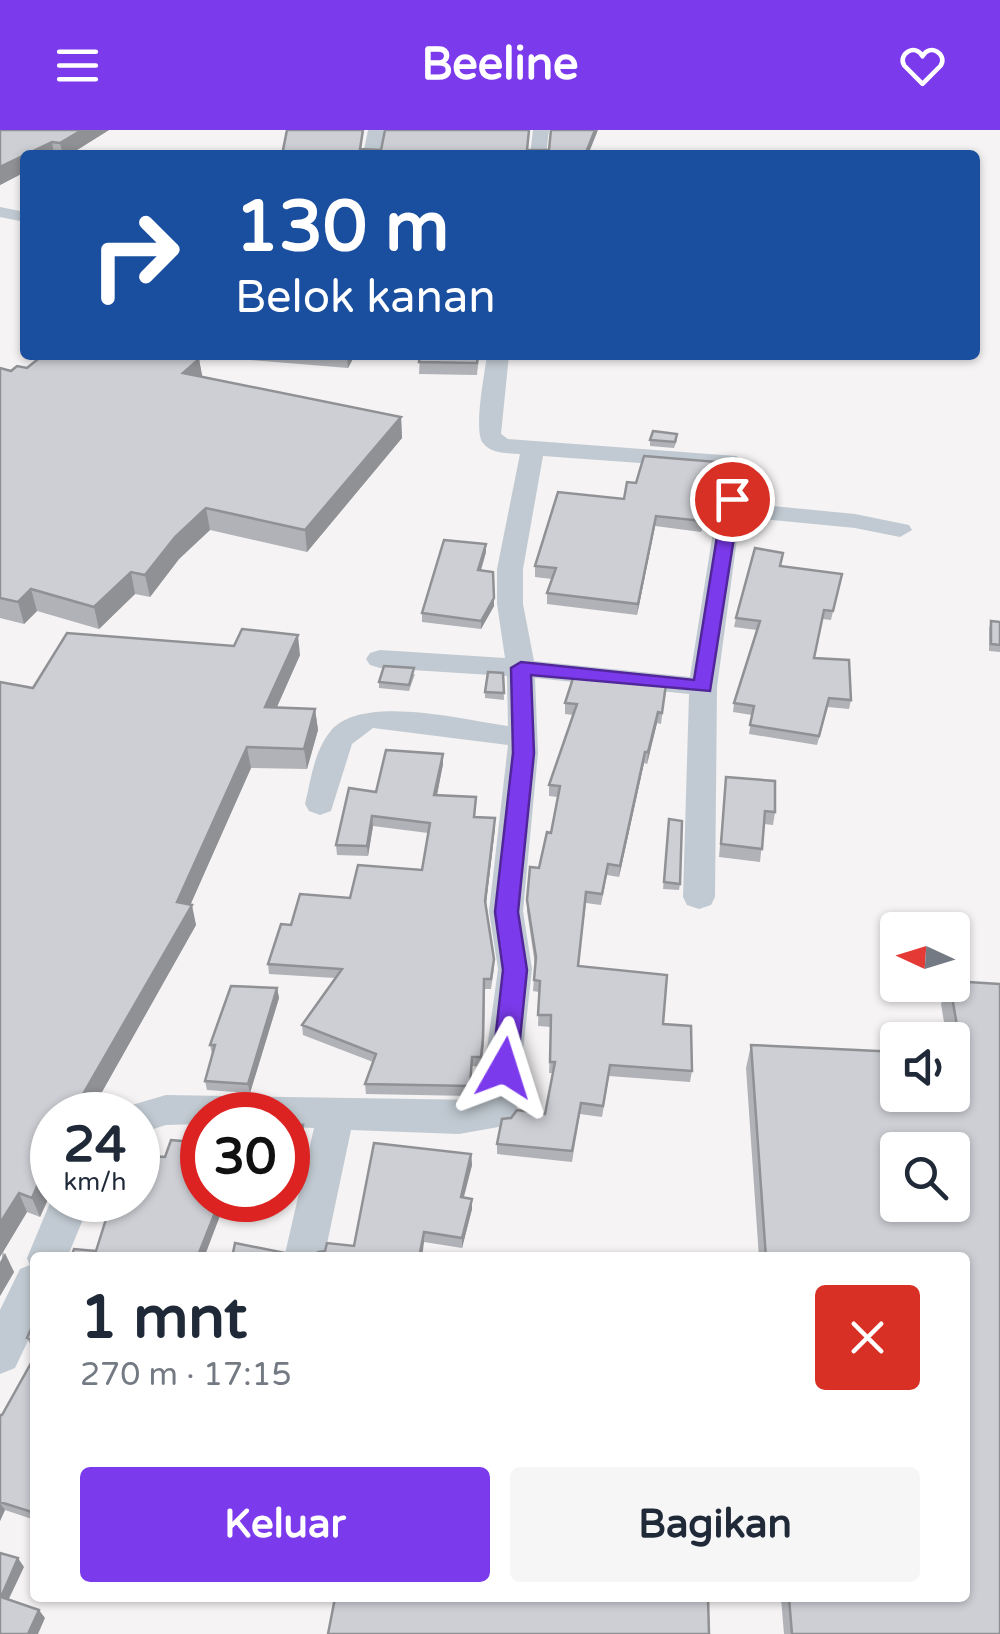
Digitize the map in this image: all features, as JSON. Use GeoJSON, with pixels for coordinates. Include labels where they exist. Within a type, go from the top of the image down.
{"type":"FeatureCollection","features":[{"type":"Feature","properties":{"kind":"street"},"geometry":{"type":"LineString","coordinates":[[497,360],[492,441],[514,448],[733,461],[737,465],[703,687],[699,897]]}},
{"type":"Feature","properties":{"kind":"street"},"geometry":{"type":"LineString","coordinates":[[160,1112],[202,1109],[460,1118],[497,1114],[515,970],[506,912],[523,737],[521,668],[510,604],[510,568],[533,448]]}},
{"type":"Feature","properties":{"kind":"street"},"geometry":{"type":"LineString","coordinates":[[731,510],[856,520],[900,530]]}},
{"type":"Feature","properties":{"kind":"street"},"geometry":{"type":"LineString","coordinates":[[380,659],[521,668],[703,687]]}},
{"type":"Feature","properties":{"kind":"street"},"geometry":{"type":"LineString","coordinates":[[320,804],[337,740],[346,727],[360,721],[372,719],[523,737]]}},
{"type":"Feature","properties":{"kind":"street"},"geometry":{"type":"LineString","coordinates":[[305,1252],[336,1113]]}},
{"type":"Feature","properties":{"kind":"street"},"geometry":{"type":"LineString","coordinates":[[49,1252],[62,1222]]}},
{"type":"Feature","properties":{"kind":"street"},"geometry":{"type":"LineString","coordinates":[[0,1354],[30,1292]]}},
{"type":"Feature","properties":{"kind":"building"},"geometry":{"type":"Polygon","coordinates":[[[0,130],[82,130],[60,143],[20,150],[20,157],[0,167],[0,130]]]}},
{"type":"Feature","properties":{"kind":"building"},"geometry":{"type":"Polygon","coordinates":[[[287,130],[363,130],[360,149],[381,150],[283,150],[287,130]]]}},
{"type":"Feature","properties":{"kind":"building"},"geometry":{"type":"Polygon","coordinates":[[[385,130],[529,130],[527,150],[381,150],[385,130]]]}},
{"type":"Feature","properties":{"kind":"building"},"geometry":{"type":"Polygon","coordinates":[[[551,130],[595,130],[587,150],[549,150],[551,130]]]}},
{"type":"Feature","properties":{"kind":"building"},"geometry":{"type":"Polygon","coordinates":[[[37,360],[198,360],[183,373],[401,417],[305,530],[206,508],[175,537],[145,575],[131,572],[94,607],[31,589],[18,602],[0,598],[0,368],[27,368],[37,360]]]}},
{"type":"Feature","properties":{"kind":"building"},"geometry":{"type":"Polygon","coordinates":[[[419,360],[477,360],[477,363],[419,360]]]}},
{"type":"Feature","properties":{"kind":"building"},"geometry":{"type":"Polygon","coordinates":[[[653,431],[677,434],[675,442],[650,440],[653,431]]]}},
{"type":"Feature","properties":{"kind":"building"},"geometry":{"type":"Polygon","coordinates":[[[644,456],[718,462],[702,521],[656,516],[638,604],[547,593],[556,568],[535,566],[558,492],[624,499],[627,482],[636,483],[644,456]]]}},
{"type":"Feature","properties":{"kind":"building"},"geometry":{"type":"Polygon","coordinates":[[[444,540],[486,544],[478,570],[493,572],[494,598],[481,621],[422,613],[444,540]]]}},
{"type":"Feature","properties":{"kind":"building"},"geometry":{"type":"Polygon","coordinates":[[[755,548],[783,553],[780,566],[842,574],[833,611],[824,610],[814,658],[849,660],[851,700],[829,698],[819,736],[750,725],[754,706],[734,703],[760,621],[736,618],[755,548]]]}},
{"type":"Feature","properties":{"kind":"building"},"geometry":{"type":"Polygon","coordinates":[[[991,621],[1000,622],[1000,645],[991,644],[991,621]]]}},
{"type":"Feature","properties":{"kind":"building"},"geometry":{"type":"Polygon","coordinates":[[[242,629],[298,635],[265,707],[315,709],[304,749],[247,747],[177,902],[192,905],[84,1092],[30,1092],[30,1197],[19,1193],[0,1223],[0,682],[33,688],[67,633],[234,646],[242,629]]]}},
{"type":"Feature","properties":{"kind":"building"},"geometry":{"type":"Polygon","coordinates":[[[384,666],[414,668],[409,685],[379,682],[384,666]]]}},
{"type":"Feature","properties":{"kind":"building"},"geometry":{"type":"Polygon","coordinates":[[[488,672],[503,673],[504,693],[485,692],[488,672]]]}},
{"type":"Feature","properties":{"kind":"building"},"geometry":{"type":"Polygon","coordinates":[[[574,675],[666,684],[662,713],[658,712],[645,752],[620,866],[608,864],[602,894],[586,892],[578,966],[667,975],[663,1024],[691,1026],[692,1071],[610,1065],[603,1106],[581,1103],[572,1151],[497,1144],[502,1119],[511,1118],[517,1110],[545,1114],[555,1062],[550,1062],[551,1015],[538,1015],[540,981],[534,980],[536,957],[527,900],[530,867],[539,868],[547,832],[551,833],[560,786],[549,785],[577,704],[565,703],[574,675]]]}},
{"type":"Feature","properties":{"kind":"building"},"geometry":{"type":"Polygon","coordinates":[[[386,750],[443,754],[434,795],[476,797],[474,817],[495,818],[485,901],[494,959],[491,979],[484,979],[481,1057],[472,1057],[470,1086],[365,1084],[376,1054],[302,1025],[342,969],[268,964],[281,924],[291,925],[300,894],[350,898],[358,865],[422,870],[430,823],[372,816],[367,846],[336,845],[349,788],[376,792],[386,750]]]}},
{"type":"Feature","properties":{"kind":"building"},"geometry":{"type":"Polygon","coordinates":[[[726,777],[775,781],[775,812],[765,811],[762,849],[721,844],[726,777]]]}},
{"type":"Feature","properties":{"kind":"building"},"geometry":{"type":"Polygon","coordinates":[[[669,819],[682,821],[680,884],[664,882],[669,819]]]}},
{"type":"Feature","properties":{"kind":"building"},"geometry":{"type":"Polygon","coordinates":[[[970,982],[1000,984],[1000,1634],[792,1634],[789,1602],[970,1602],[970,1252],[766,1252],[751,1045],[880,1051],[880,1112],[970,1112],[970,1022],[956,1022],[953,1002],[970,1002],[970,982]]]}},
{"type":"Feature","properties":{"kind":"building"},"geometry":{"type":"Polygon","coordinates":[[[231,986],[277,988],[248,1084],[205,1081],[215,1045],[210,1045],[231,986]]]}},
{"type":"Feature","properties":{"kind":"building"},"geometry":{"type":"Polygon","coordinates":[[[171,1140],[180,1141],[180,1222],[211,1222],[199,1252],[73,1252],[96,1251],[105,1222],[160,1222],[160,1157],[165,1157],[171,1140]]]}},
{"type":"Feature","properties":{"kind":"building"},"geometry":{"type":"Polygon","coordinates":[[[374,1143],[471,1154],[461,1197],[472,1199],[462,1238],[424,1232],[420,1252],[318,1252],[325,1251],[327,1243],[354,1246],[374,1143]]]}},
{"type":"Feature","properties":{"kind":"building"},"geometry":{"type":"Polygon","coordinates":[[[235,1243],[280,1252],[233,1252],[235,1243]]]}},
{"type":"Feature","properties":{"kind":"building"},"geometry":{"type":"Polygon","coordinates":[[[30,1365],[30,1511],[0,1502],[2,1415],[30,1365]]]}},
{"type":"Feature","properties":{"kind":"building"},"geometry":{"type":"Polygon","coordinates":[[[0,1553],[18,1558],[1,1597],[39,1610],[28,1634],[0,1634],[0,1553]]]}},
{"type":"Feature","properties":{"kind":"building"},"geometry":{"type":"Polygon","coordinates":[[[334,1602],[708,1602],[709,1634],[328,1634],[334,1602]]]}},
{"type":"Feature","properties":{"kind":"route"},"geometry":{"type":"LineString","coordinates":[[504,1068],[515,970],[506,912],[524,753],[521,668],[703,687],[732,499]]}}]}
